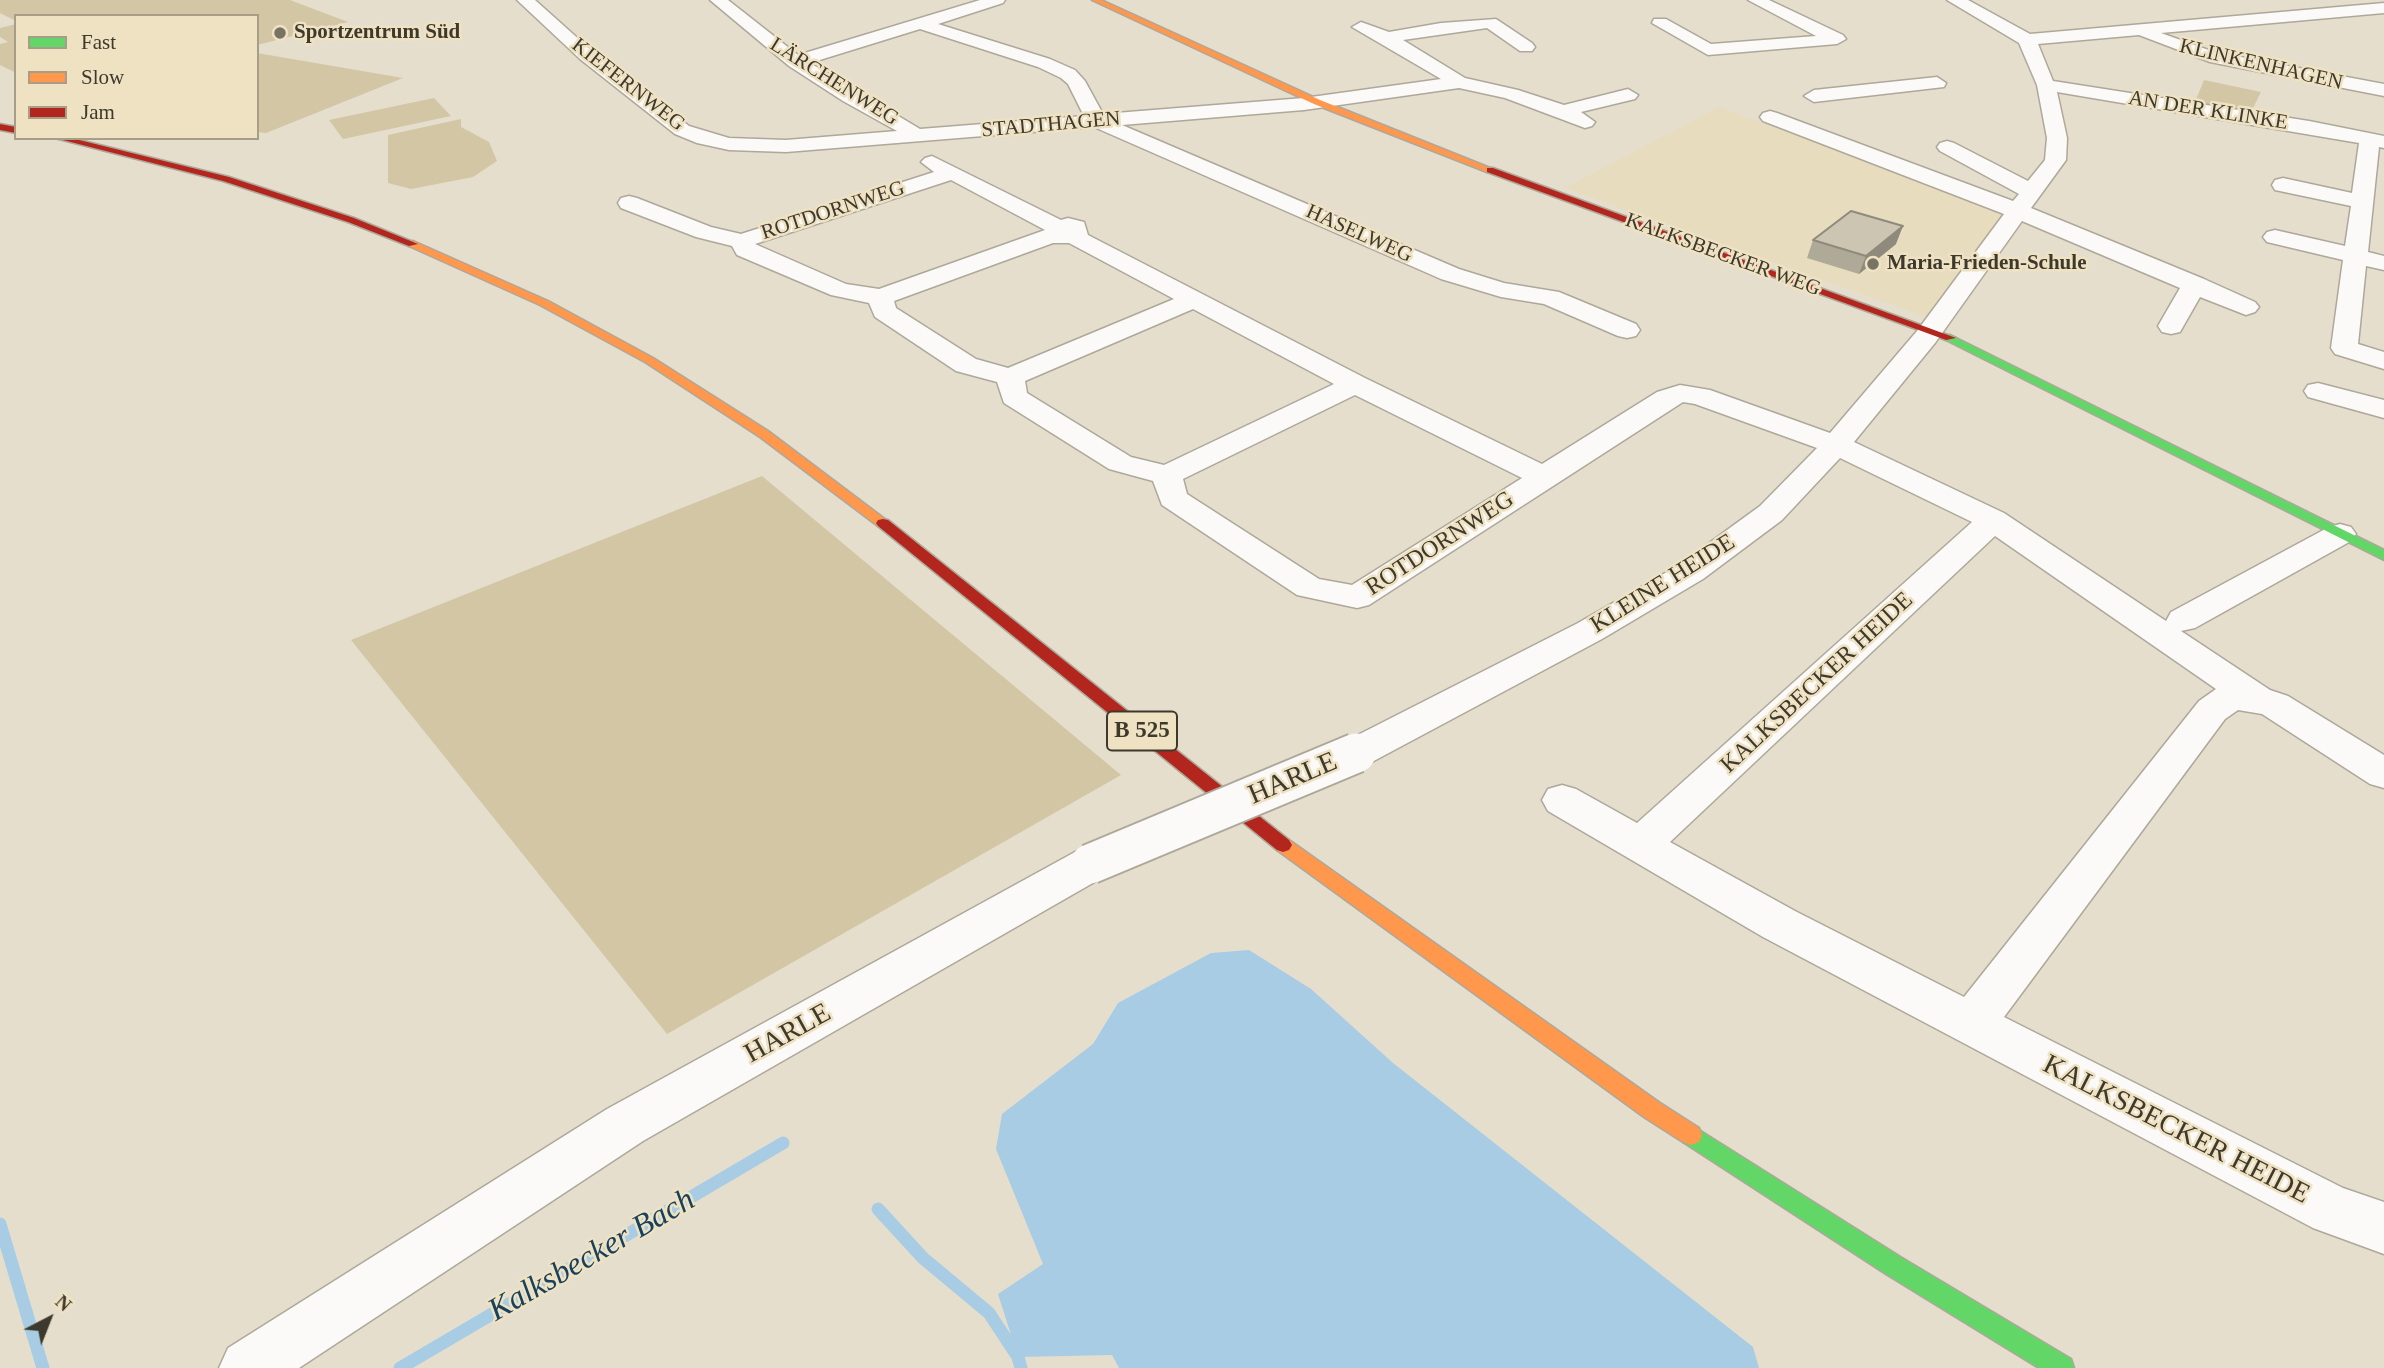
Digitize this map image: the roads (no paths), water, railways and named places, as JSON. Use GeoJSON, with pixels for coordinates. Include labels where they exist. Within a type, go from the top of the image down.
{"type":"FeatureCollection","features":[{"type":"Feature","properties":{"kind":"main road","name":"KALKSBECKER WEG"},"geometry":{"type":"LineString","coordinates":[[1095,0],[1317,102],[1504,175],[1930,329],[1985,353],[2384,556]]}},
{"type":"Feature","properties":{"kind":"main road","name":"B 525"},"geometry":{"type":"LineString","coordinates":[[67,140],[206,173],[351,220],[449,259],[544,303],[649,360],[764,434],[865,509],[1282,844],[1551,1038],[1652,1110],[1859,1244],[2062,1368]]}},
{"type":"Feature","properties":{"kind":"street","name":"KIEFERNWEG"},"geometry":{"type":"LineString","coordinates":[[525,0],[586,55],[682,130],[729,144],[786,146]]}},
{"type":"Feature","properties":{"kind":"street","name":"LÄRCHENWEG"},"geometry":{"type":"LineString","coordinates":[[719,0],[795,62],[850,97],[901,124],[916,136]]}},
{"type":"Feature","properties":{"kind":"street"},"geometry":{"type":"LineString","coordinates":[[795,62],[998,0]]}},
{"type":"Feature","properties":{"kind":"street"},"geometry":{"type":"LineString","coordinates":[[1660,23],[1708,50],[1837,39],[1756,0]]}},
{"type":"Feature","properties":{"kind":"street"},"geometry":{"type":"LineString","coordinates":[[1955,0],[2027,40]]}},
{"type":"Feature","properties":{"kind":"street"},"geometry":{"type":"LineString","coordinates":[[2246,4],[2282,17]]}},
{"type":"Feature","properties":{"kind":"street","name":"KLINKENHAGEN"},"geometry":{"type":"LineString","coordinates":[[2027,40],[2384,8]]}},
{"type":"Feature","properties":{"kind":"street"},"geometry":{"type":"LineString","coordinates":[[1387,38],[1441,28],[1490,23],[1526,47]]}},
{"type":"Feature","properties":{"kind":"street"},"geometry":{"type":"LineString","coordinates":[[922,24],[1059,69],[1076,81],[1097,121]]}},
{"type":"Feature","properties":{"kind":"street"},"geometry":{"type":"LineString","coordinates":[[1361,27],[1387,38],[1459,82],[1511,94],[1563,111],[1585,122]]}},
{"type":"Feature","properties":{"kind":"street","name":"KLINKENHAGEN"},"geometry":{"type":"LineString","coordinates":[[2140,31],[2210,57],[2384,90]]}},
{"type":"Feature","properties":{"kind":"street","name":"KLEINE HEIDE"},"geometry":{"type":"LineString","coordinates":[[1356,752],[1590,631],[1691,572],[1770,513],[1836,445],[1930,329],[2055,159],[2057,138],[2046,85],[2027,40]]}},
{"type":"Feature","properties":{"kind":"street"},"geometry":{"type":"LineString","coordinates":[[1792,43],[1816,56]]}},
{"type":"Feature","properties":{"kind":"street"},"geometry":{"type":"LineString","coordinates":[[1851,76],[1874,89]]}},
{"type":"Feature","properties":{"kind":"street","name":"STADTHAGEN"},"geometry":{"type":"LineString","coordinates":[[786,146],[1317,102],[1459,82]]}},
{"type":"Feature","properties":{"kind":"street"},"geometry":{"type":"LineString","coordinates":[[1814,96],[1937,83]]}},
{"type":"Feature","properties":{"kind":"street","name":"AN DER KLINKE"},"geometry":{"type":"LineString","coordinates":[[2046,85],[2377,141],[2361,201],[2344,348],[2384,361]]}},
{"type":"Feature","properties":{"kind":"street"},"geometry":{"type":"LineString","coordinates":[[1563,111],[1628,95]]}},
{"type":"Feature","properties":{"kind":"street"},"geometry":{"type":"LineString","coordinates":[[1770,117],[2025,202],[2246,307]]}},
{"type":"Feature","properties":{"kind":"street","name":"HASELWEG"},"geometry":{"type":"LineString","coordinates":[[1097,121],[1450,274],[1501,290],[1550,298],[1627,330]]}},
{"type":"Feature","properties":{"kind":"street","name":"ROTDORNWEG"},"geometry":{"type":"LineString","coordinates":[[891,139],[1060,233],[1196,299],[1355,384],[1544,477]]}},
{"type":"Feature","properties":{"kind":"street"},"geometry":{"type":"LineString","coordinates":[[1947,148],[2025,202]]}},
{"type":"Feature","properties":{"kind":"street","name":"ROTDORNWEG"},"geometry":{"type":"LineString","coordinates":[[952,173],[742,241],[745,250],[839,290],[881,297],[1060,233]]}},
{"type":"Feature","properties":{"kind":"street"},"geometry":{"type":"LineString","coordinates":[[2283,185],[2361,201]]}},
{"type":"Feature","properties":{"kind":"street"},"geometry":{"type":"LineString","coordinates":[[629,203],[704,232],[742,241]]}},
{"type":"Feature","properties":{"kind":"street"},"geometry":{"type":"LineString","coordinates":[[2275,237],[2384,262]]}},
{"type":"Feature","properties":{"kind":"street"},"geometry":{"type":"LineString","coordinates":[[2171,326],[2194,284]]}},
{"type":"Feature","properties":{"kind":"street"},"geometry":{"type":"LineString","coordinates":[[881,297],[884,312],[966,365],[1010,377],[1196,299]]}},
{"type":"Feature","properties":{"kind":"street"},"geometry":{"type":"LineString","coordinates":[[1010,377],[1014,397],[1109,457],[1119,463],[1167,475],[1355,384]]}},
{"type":"Feature","properties":{"kind":"street"},"geometry":{"type":"LineString","coordinates":[[2318,391],[2384,409]]}},
{"type":"Feature","properties":{"kind":"street","name":"ROTDORNWEG"},"geometry":{"type":"LineString","coordinates":[[1167,475],[1173,498],[1231,537],[1309,587],[1357,597],[1667,398],[1680,393],[1700,396],[1836,445]]}},
{"type":"Feature","properties":{"kind":"street"},"geometry":{"type":"LineString","coordinates":[[1836,445],[1993,520],[2257,699]]}},
{"type":"Feature","properties":{"kind":"street","name":"KALKSBECKER HEIDE"},"geometry":{"type":"LineString","coordinates":[[1640,845],[1993,520]]}},
{"type":"Feature","properties":{"kind":"street"},"geometry":{"type":"LineString","coordinates":[[2183,620],[2340,534]]}},
{"type":"Feature","properties":{"kind":"street"},"geometry":{"type":"LineString","coordinates":[[1971,1024],[2212,710],[2231,697],[2257,699],[2275,705],[2384,774]]}},
{"type":"Feature","properties":{"kind":"street","name":"HARLE"},"geometry":{"type":"LineString","coordinates":[[248,1368],[625,1125],[1090,864],[1356,752]]}},
{"type":"Feature","properties":{"kind":"street","name":"KALKSBECKER HEIDE"},"geometry":{"type":"LineString","coordinates":[[1562,800],[1779,924],[1971,1024],[2332,1210],[2384,1228]]}},
{"type":"Feature","properties":{"kind":"water"},"geometry":{"type":"Polygon","coordinates":[[[1249,950],[1311,989],[1393,1063],[1753,1347],[1759,1368],[1119,1368],[1112,1355],[1018,1357],[998,1294],[1043,1264],[996,1149],[1002,1114],[1093,1044],[1118,1003],[1211,953],[1249,950]]]}},
{"type":"Feature","properties":{"kind":"waterway","name":"Kalksbecker Bach"},"geometry":{"type":"LineString","coordinates":[[400,1368],[783,1143]]}},
{"type":"Feature","properties":{"kind":"waterway","name":"Kalksbecker Bach"},"geometry":{"type":"LineString","coordinates":[[878,1209],[923,1258],[989,1313],[1018,1357],[1021,1368]]}},
{"type":"Feature","properties":{"kind":"waterway","name":"Kalksbecker Bach"},"geometry":{"type":"LineString","coordinates":[[0,1224],[43,1368]]}},
{"type":"Feature","properties":{"kind":"place","name":"Sportzentrum Süd"},"geometry":{"type":"Point","coordinates":[280,33]}},
{"type":"Feature","properties":{"kind":"place","name":"Maria-Frieden-Schule"},"geometry":{"type":"Point","coordinates":[1873,264]}}]}
